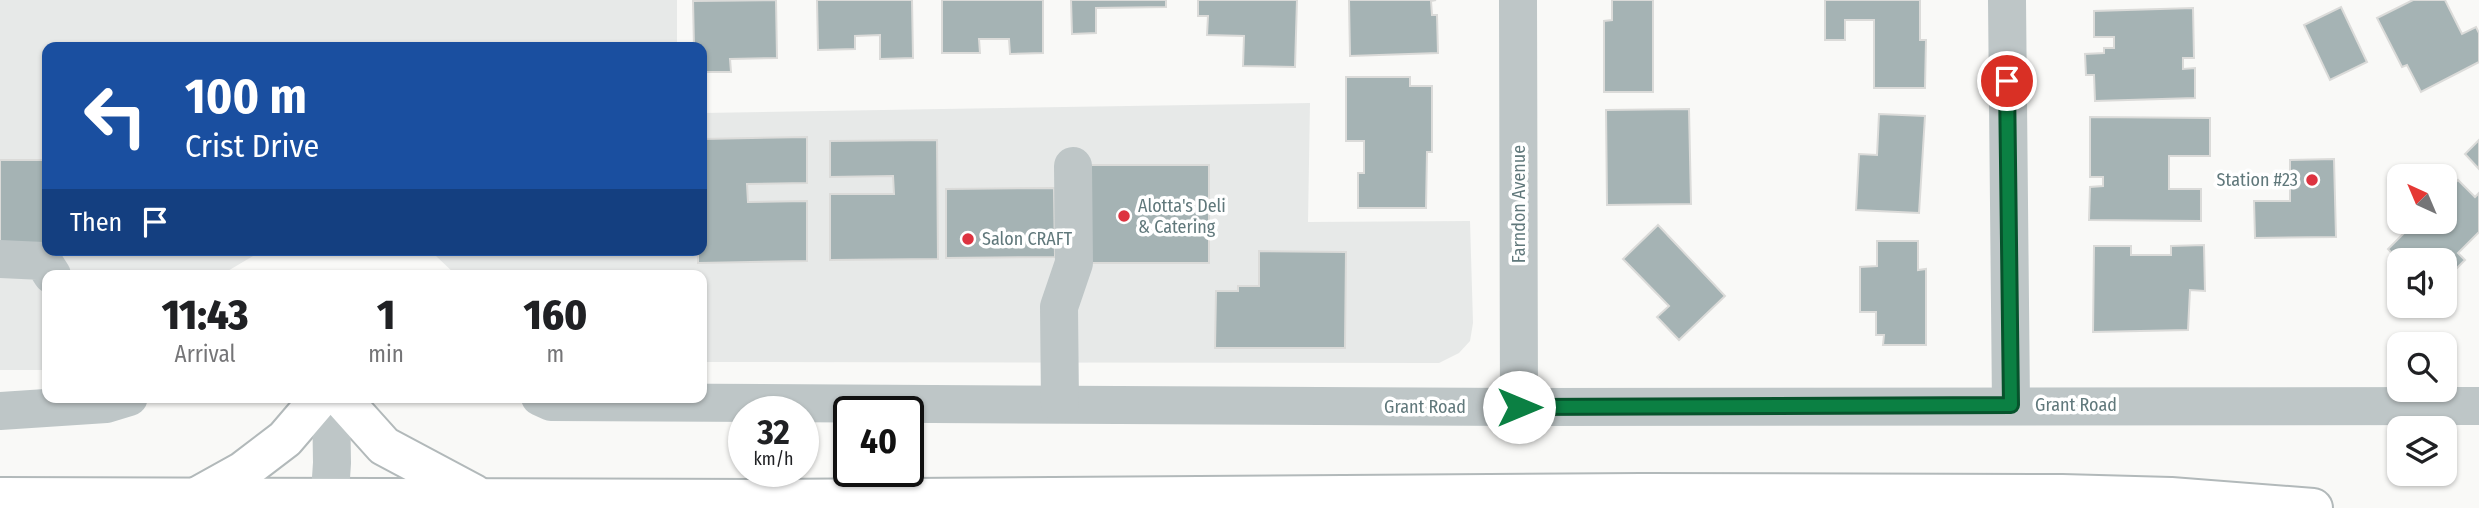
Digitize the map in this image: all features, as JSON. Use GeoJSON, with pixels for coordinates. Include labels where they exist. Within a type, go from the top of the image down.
{"type":"FeatureCollection","features":[{"type":"Feature","properties":{"kind":"highway"},"geometry":{"type":"LineString","coordinates":[[197,497],[243,471],[285,439],[316,403]]}},
{"type":"Feature","properties":{"kind":"highway"},"geometry":{"type":"LineString","coordinates":[[345,403],[384,446],[479,497]]}},
{"type":"Feature","properties":{"kind":"highway"},"geometry":{"type":"LineString","coordinates":[[0,497],[197,497],[331,504],[479,497],[761,499],[1628,493],[2062,494],[2184,498],[2313,508]]}},
{"type":"Feature","properties":{"kind":"street","name":"Farndon Avenue"},"geometry":{"type":"LineString","coordinates":[[1518,0],[1519,407]]}},
{"type":"Feature","properties":{"kind":"street"},"geometry":{"type":"LineString","coordinates":[[2007,0],[2011,405]]}},
{"type":"Feature","properties":{"kind":"street"},"geometry":{"type":"LineString","coordinates":[[1060,404],[1059,307],[1074,263],[1073,166]]}},
{"type":"Feature","properties":{"kind":"street"},"geometry":{"type":"LineString","coordinates":[[0,259],[43,261],[49,270]]}},
{"type":"Feature","properties":{"kind":"street"},"geometry":{"type":"LineString","coordinates":[[0,411],[57,403],[109,403]]}},
{"type":"Feature","properties":{"kind":"street"},"geometry":{"type":"LineString","coordinates":[[331,403],[331,504]]}},
{"type":"Feature","properties":{"kind":"street","name":"Grant Road"},"geometry":{"type":"LineString","coordinates":[[707,403],[1519,407],[2479,406]]}},
{"type":"Feature","properties":{"kind":"shaded area"},"geometry":{"type":"Polygon","coordinates":[[[0,0],[677,0],[677,42],[42,42],[42,256],[253,256],[229,270],[42,270],[42,370],[0,370],[0,0]]]}},
{"type":"Feature","properties":{"kind":"shaded area"},"geometry":{"type":"Polygon","coordinates":[[[1310,103],[1308,222],[1470,221],[1473,323],[1470,341],[1459,353],[1439,363],[707,362],[707,270],[451,270],[436,256],[707,256],[707,113],[1310,103]]]}},
{"type":"Feature","properties":{"kind":"building"},"geometry":{"type":"Polygon","coordinates":[[[776,0],[777,58],[730,59],[731,72],[707,72],[707,42],[694,42],[693,1],[776,0]]]}},
{"type":"Feature","properties":{"kind":"building"},"geometry":{"type":"Polygon","coordinates":[[[817,0],[912,0],[913,58],[880,59],[880,35],[855,36],[855,49],[818,50],[817,0]]]}},
{"type":"Feature","properties":{"kind":"building"},"geometry":{"type":"Polygon","coordinates":[[[942,0],[1043,0],[1043,53],[1010,54],[1009,39],[979,39],[980,53],[942,53],[942,0]]]}},
{"type":"Feature","properties":{"kind":"building"},"geometry":{"type":"Polygon","coordinates":[[[1071,0],[1166,0],[1166,7],[1096,8],[1096,33],[1072,34],[1071,0]]]}},
{"type":"Feature","properties":{"kind":"building"},"geometry":{"type":"Polygon","coordinates":[[[1198,0],[1297,0],[1295,67],[1243,66],[1244,36],[1207,35],[1208,16],[1198,16],[1198,0]]]}},
{"type":"Feature","properties":{"kind":"building"},"geometry":{"type":"Polygon","coordinates":[[[1349,0],[1436,0],[1431,1],[1432,15],[1437,15],[1438,53],[1350,56],[1349,0]]]}},
{"type":"Feature","properties":{"kind":"building"},"geometry":{"type":"Polygon","coordinates":[[[1612,0],[1653,0],[1653,92],[1604,92],[1604,21],[1612,20],[1612,0]]]}},
{"type":"Feature","properties":{"kind":"building"},"geometry":{"type":"Polygon","coordinates":[[[1825,0],[1920,0],[1920,40],[1926,40],[1925,88],[1874,88],[1874,20],[1845,20],[1845,40],[1825,40],[1825,0]]]}},
{"type":"Feature","properties":{"kind":"building"},"geometry":{"type":"Polygon","coordinates":[[[2413,0],[2445,0],[2462,34],[2476,27],[2479,33],[2479,62],[2421,92],[2407,65],[2402,67],[2377,18],[2413,0]]]}},
{"type":"Feature","properties":{"kind":"building"},"geometry":{"type":"Polygon","coordinates":[[[2341,7],[2367,62],[2330,80],[2304,25],[2341,7]]]}},
{"type":"Feature","properties":{"kind":"building"},"geometry":{"type":"Polygon","coordinates":[[[2193,8],[2194,58],[2183,58],[2183,69],[2195,68],[2195,98],[2095,101],[2094,75],[2086,75],[2085,54],[2104,53],[2104,48],[2114,48],[2114,37],[2094,37],[2094,11],[2193,8]]]}},
{"type":"Feature","properties":{"kind":"building"},"geometry":{"type":"Polygon","coordinates":[[[1346,77],[1410,77],[1410,86],[1432,86],[1432,152],[1427,152],[1426,208],[1358,208],[1358,173],[1364,173],[1364,141],[1346,141],[1346,77]]]}},
{"type":"Feature","properties":{"kind":"building"},"geometry":{"type":"Polygon","coordinates":[[[1689,109],[1691,204],[1607,205],[1606,110],[1689,109]]]}},
{"type":"Feature","properties":{"kind":"building"},"geometry":{"type":"Polygon","coordinates":[[[1879,114],[1925,116],[1919,213],[1856,210],[1859,154],[1877,155],[1879,114]]]}},
{"type":"Feature","properties":{"kind":"building"},"geometry":{"type":"Polygon","coordinates":[[[2090,117],[2210,118],[2210,156],[2169,156],[2169,189],[2201,189],[2201,221],[2089,220],[2090,187],[2103,186],[2103,177],[2090,177],[2090,117]]]}},
{"type":"Feature","properties":{"kind":"building"},"geometry":{"type":"Polygon","coordinates":[[[807,137],[807,183],[747,184],[748,202],[807,201],[807,261],[698,263],[698,256],[707,256],[707,139],[807,137]]]}},
{"type":"Feature","properties":{"kind":"building"},"geometry":{"type":"Polygon","coordinates":[[[937,140],[938,259],[830,260],[830,194],[894,194],[893,176],[830,177],[830,141],[937,140]]]}},
{"type":"Feature","properties":{"kind":"building"},"geometry":{"type":"Polygon","coordinates":[[[2479,140],[2479,169],[2465,154],[2479,140]]]}},
{"type":"Feature","properties":{"kind":"building","name":"Station #23"},"geometry":{"type":"Polygon","coordinates":[[[2334,159],[2336,237],[2255,238],[2254,201],[2290,201],[2290,160],[2334,159]]]}},
{"type":"Feature","properties":{"kind":"building"},"geometry":{"type":"Polygon","coordinates":[[[0,160],[42,160],[42,244],[0,244],[0,160]]]}},
{"type":"Feature","properties":{"kind":"building"},"geometry":{"type":"Polygon","coordinates":[[[1090,165],[1209,165],[1209,263],[1090,263],[1090,165]]]}},
{"type":"Feature","properties":{"kind":"building"},"geometry":{"type":"Polygon","coordinates":[[[2457,181],[2475,197],[2479,193],[2479,232],[2458,253],[2465,260],[2457,268],[2457,248],[2389,248],[2403,234],[2457,234],[2457,181]]]}},
{"type":"Feature","properties":{"kind":"building"},"geometry":{"type":"Polygon","coordinates":[[[1054,188],[1055,257],[946,258],[946,189],[1054,188]]]}},
{"type":"Feature","properties":{"kind":"building"},"geometry":{"type":"Polygon","coordinates":[[[1658,225],[1725,296],[1679,340],[1657,317],[1669,306],[1623,259],[1658,225]]]}},
{"type":"Feature","properties":{"kind":"building"},"geometry":{"type":"Polygon","coordinates":[[[1877,241],[1918,241],[1918,270],[1926,269],[1926,345],[1883,345],[1884,335],[1876,335],[1876,312],[1860,312],[1860,267],[1877,266],[1877,241]]]}},
{"type":"Feature","properties":{"kind":"building"},"geometry":{"type":"Polygon","coordinates":[[[2204,245],[2205,291],[2190,290],[2188,330],[2093,332],[2094,246],[2131,246],[2131,255],[2171,255],[2171,246],[2204,245]]]}},
{"type":"Feature","properties":{"kind":"building"},"geometry":{"type":"Polygon","coordinates":[[[1259,251],[1346,252],[1345,348],[1215,348],[1216,291],[1238,291],[1238,286],[1259,286],[1259,251]]]}},
{"type":"Feature","properties":{"kind":"place","name":"Station #23"},"geometry":{"type":"Point","coordinates":[2312,180]}},
{"type":"Feature","properties":{"kind":"place","name":"Alotta's Deli & Catering"},"geometry":{"type":"Point","coordinates":[1124,216]}},
{"type":"Feature","properties":{"kind":"place","name":"Salon CRAFT"},"geometry":{"type":"Point","coordinates":[968,239]}},
{"type":"Feature","properties":{"kind":"route"},"geometry":{"type":"LineString","coordinates":[[1519,407],[2011,405],[2007,81]]}}]}
